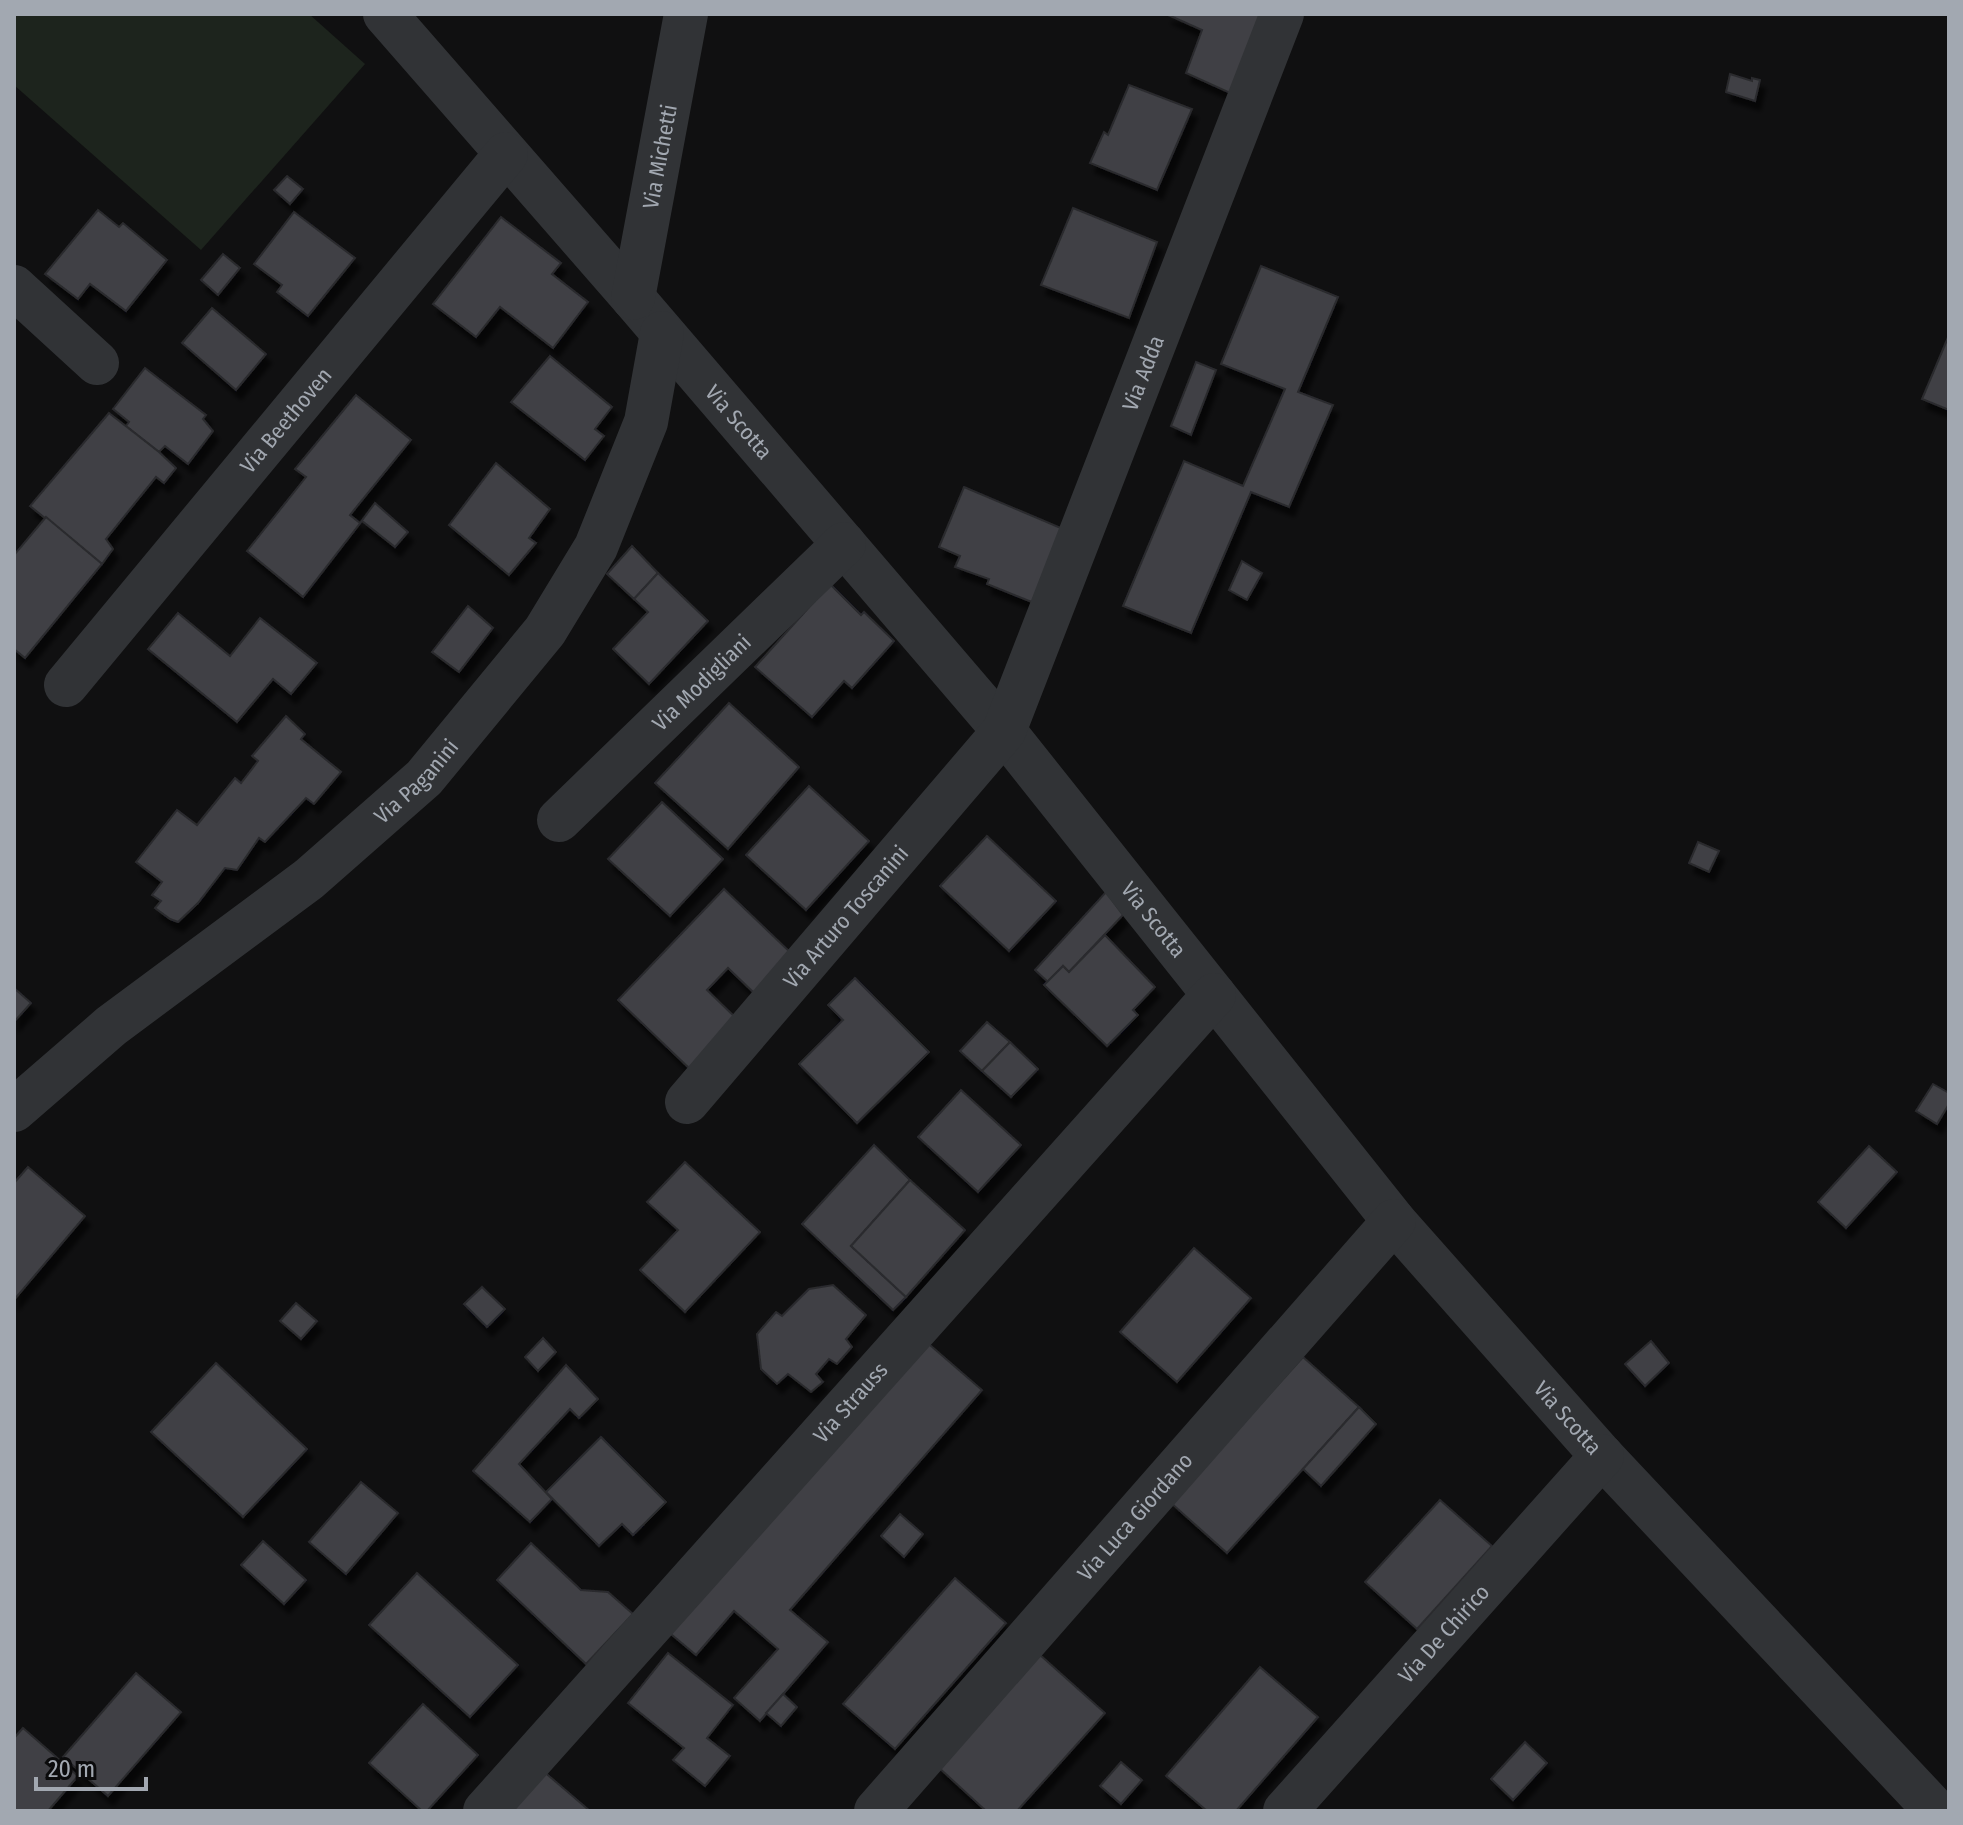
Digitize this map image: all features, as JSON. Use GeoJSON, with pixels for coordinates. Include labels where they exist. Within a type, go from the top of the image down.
{"type":"FeatureCollection","features":[{"type":"Feature","properties":{"kind":"street","name":"Via Scotta"},"geometry":{"type":"LineString","coordinates":[[385,14],[1004,731],[1394,1221],[1602,1456],[1936,1811]]}},
{"type":"Feature","properties":{"kind":"street","name":"Via Michetti"},"geometry":{"type":"LineString","coordinates":[[633,298],[686,14]]}},
{"type":"Feature","properties":{"kind":"street","name":"Via Adda"},"geometry":{"type":"LineString","coordinates":[[1004,731],[1282,14]]}},
{"type":"Feature","properties":{"kind":"street","name":"Via Beethoven"},"geometry":{"type":"LineString","coordinates":[[66,685],[506,154]]}},
{"type":"Feature","properties":{"kind":"street"},"geometry":{"type":"LineString","coordinates":[[14,287],[97,363]]}},
{"type":"Feature","properties":{"kind":"street","name":"Via Paganini"},"geometry":{"type":"LineString","coordinates":[[14,1110],[111,1026],[309,879],[424,778],[545,631],[596,547],[646,422],[662,333]]}},
{"type":"Feature","properties":{"kind":"street","name":"Via Modigliani"},"geometry":{"type":"LineString","coordinates":[[559,820],[844,544]]}},
{"type":"Feature","properties":{"kind":"street","name":"Via Arturo Toscanini"},"geometry":{"type":"LineString","coordinates":[[687,1102],[1004,731]]}},
{"type":"Feature","properties":{"kind":"street","name":"Via Strauss"},"geometry":{"type":"LineString","coordinates":[[485,1811],[1214,995]]}},
{"type":"Feature","properties":{"kind":"street","name":"Via Luca Giordano"},"geometry":{"type":"LineString","coordinates":[[876,1811],[1394,1221]]}},
{"type":"Feature","properties":{"kind":"street","name":"Via De Chirico"},"geometry":{"type":"LineString","coordinates":[[1285,1811],[1602,1456]]}},
{"type":"Feature","properties":{"kind":"shaded area"},"geometry":{"type":"Polygon","coordinates":[[[14,14],[309,14],[365,64],[201,250],[14,85],[14,14]]]}},
{"type":"Feature","properties":{"kind":"building"},"geometry":{"type":"Polygon","coordinates":[[[1166,14],[1263,14],[1230,93],[1186,73],[1202,30],[1166,14]]]}},
{"type":"Feature","properties":{"kind":"building"},"geometry":{"type":"Polygon","coordinates":[[[1730,74],[1752,81],[1752,78],[1760,80],[1755,101],[1726,92],[1730,74]]]}},
{"type":"Feature","properties":{"kind":"building"},"geometry":{"type":"Polygon","coordinates":[[[1129,85],[1192,109],[1157,190],[1090,163],[1104,132],[1108,135],[1129,85]]]}},
{"type":"Feature","properties":{"kind":"building"},"geometry":{"type":"Polygon","coordinates":[[[287,176],[303,189],[290,204],[274,190],[287,176]]]}},
{"type":"Feature","properties":{"kind":"building"},"geometry":{"type":"Polygon","coordinates":[[[1073,208],[1157,242],[1129,318],[1041,285],[1073,208]]]}},
{"type":"Feature","properties":{"kind":"building"},"geometry":{"type":"Polygon","coordinates":[[[98,210],[119,227],[123,223],[167,260],[126,311],[90,284],[78,299],[45,274],[98,210]]]}},
{"type":"Feature","properties":{"kind":"building"},"geometry":{"type":"Polygon","coordinates":[[[294,212],[355,258],[308,316],[277,292],[282,285],[254,264],[294,212]]]}},
{"type":"Feature","properties":{"kind":"building"},"geometry":{"type":"Polygon","coordinates":[[[501,217],[561,263],[552,274],[588,302],[553,348],[500,307],[476,337],[433,304],[501,217]]]}},
{"type":"Feature","properties":{"kind":"building"},"geometry":{"type":"Polygon","coordinates":[[[223,254],[240,268],[218,295],[201,280],[223,254]]]}},
{"type":"Feature","properties":{"kind":"building"},"geometry":{"type":"Polygon","coordinates":[[[1261,266],[1338,297],[1298,392],[1333,405],[1289,507],[1251,492],[1191,633],[1123,606],[1184,461],[1243,486],[1285,389],[1221,364],[1261,266]]]}},
{"type":"Feature","properties":{"kind":"building"},"geometry":{"type":"Polygon","coordinates":[[[212,308],[266,354],[236,390],[182,343],[212,308]]]}},
{"type":"Feature","properties":{"kind":"building"},"geometry":{"type":"Polygon","coordinates":[[[1949,335],[1949,410],[1922,399],[1949,335]]]}},
{"type":"Feature","properties":{"kind":"building"},"geometry":{"type":"Polygon","coordinates":[[[550,356],[612,407],[595,429],[604,436],[585,460],[511,402],[550,356]]]}},
{"type":"Feature","properties":{"kind":"building"},"geometry":{"type":"Polygon","coordinates":[[[1196,362],[1216,370],[1191,435],[1171,426],[1196,362]]]}},
{"type":"Feature","properties":{"kind":"building"},"geometry":{"type":"Polygon","coordinates":[[[145,368],[206,415],[203,419],[213,431],[188,464],[165,446],[159,452],[126,426],[129,422],[113,409],[145,368]]]}},
{"type":"Feature","properties":{"kind":"building"},"geometry":{"type":"Polygon","coordinates":[[[356,395],[411,440],[350,515],[360,523],[375,503],[408,532],[395,547],[362,521],[303,597],[247,551],[306,477],[295,469],[356,395]]]}},
{"type":"Feature","properties":{"kind":"building"},"geometry":{"type":"Polygon","coordinates":[[[109,413],[176,468],[164,483],[156,477],[106,539],[113,549],[102,564],[30,506],[109,413]]]}},
{"type":"Feature","properties":{"kind":"building"},"geometry":{"type":"Polygon","coordinates":[[[496,463],[550,509],[529,538],[536,543],[509,575],[449,525],[496,463]]]}},
{"type":"Feature","properties":{"kind":"building"},"geometry":{"type":"Polygon","coordinates":[[[964,487],[1075,534],[1044,607],[987,584],[989,579],[955,567],[960,556],[939,547],[964,487]]]}},
{"type":"Feature","properties":{"kind":"building"},"geometry":{"type":"Polygon","coordinates":[[[46,517],[102,564],[25,658],[14,649],[14,555],[46,517]]]}},
{"type":"Feature","properties":{"kind":"building"},"geometry":{"type":"Polygon","coordinates":[[[632,546],[658,573],[634,599],[607,574],[632,546]]]}},
{"type":"Feature","properties":{"kind":"building"},"geometry":{"type":"Polygon","coordinates":[[[1242,561],[1262,573],[1247,600],[1229,590],[1242,561]]]}},
{"type":"Feature","properties":{"kind":"building"},"geometry":{"type":"Polygon","coordinates":[[[658,573],[708,621],[649,684],[613,649],[648,612],[634,599],[658,573]]]}},
{"type":"Feature","properties":{"kind":"building"},"geometry":{"type":"Polygon","coordinates":[[[830,584],[861,615],[864,612],[894,641],[852,688],[844,681],[812,717],[755,667],[830,584]]]}},
{"type":"Feature","properties":{"kind":"building"},"geometry":{"type":"Polygon","coordinates":[[[468,606],[493,628],[459,672],[432,652],[468,606]]]}},
{"type":"Feature","properties":{"kind":"building"},"geometry":{"type":"Polygon","coordinates":[[[178,613],[230,656],[260,618],[317,663],[291,694],[273,679],[237,722],[148,649],[178,613]]]}},
{"type":"Feature","properties":{"kind":"building"},"geometry":{"type":"Polygon","coordinates":[[[729,703],[799,767],[728,849],[655,783],[729,703]]]}},
{"type":"Feature","properties":{"kind":"building"},"geometry":{"type":"Polygon","coordinates":[[[286,716],[305,734],[301,739],[341,772],[314,804],[306,798],[265,842],[259,838],[237,870],[225,868],[198,903],[178,922],[170,919],[155,908],[161,901],[152,895],[162,882],[136,862],[177,810],[197,825],[235,778],[241,783],[258,761],[252,756],[286,716]]]}},
{"type":"Feature","properties":{"kind":"building"},"geometry":{"type":"Polygon","coordinates":[[[809,786],[869,841],[806,910],[746,855],[809,786]]]}},
{"type":"Feature","properties":{"kind":"building"},"geometry":{"type":"Polygon","coordinates":[[[662,802],[723,859],[670,916],[608,859],[662,802]]]}},
{"type":"Feature","properties":{"kind":"building"},"geometry":{"type":"Polygon","coordinates":[[[987,836],[1056,901],[1009,951],[940,886],[987,836]]]}},
{"type":"Feature","properties":{"kind":"building"},"geometry":{"type":"Polygon","coordinates":[[[1698,842],[1719,851],[1709,872],[1689,863],[1698,842]]]}},
{"type":"Feature","properties":{"kind":"building"},"geometry":{"type":"Polygon","coordinates":[[[724,889],[792,954],[754,993],[728,968],[707,990],[738,1020],[691,1070],[618,1000],[724,889]]]}},
{"type":"Feature","properties":{"kind":"building"},"geometry":{"type":"Polygon","coordinates":[[[1106,892],[1123,915],[1069,972],[1063,966],[1048,982],[1035,970],[1106,892]]]}},
{"type":"Feature","properties":{"kind":"building"},"geometry":{"type":"Polygon","coordinates":[[[1105,935],[1155,987],[1133,1010],[1138,1015],[1107,1046],[1044,985],[1063,966],[1069,972],[1105,935]]]}},
{"type":"Feature","properties":{"kind":"building"},"geometry":{"type":"Polygon","coordinates":[[[855,978],[929,1052],[857,1123],[799,1064],[843,1020],[828,1005],[855,978]]]}},
{"type":"Feature","properties":{"kind":"building"},"geometry":{"type":"Polygon","coordinates":[[[14,988],[31,1003],[14,1022],[14,988]]]}},
{"type":"Feature","properties":{"kind":"building"},"geometry":{"type":"Polygon","coordinates":[[[987,1022],[1010,1042],[982,1071],[960,1051],[987,1022]]]}},
{"type":"Feature","properties":{"kind":"building"},"geometry":{"type":"Polygon","coordinates":[[[1010,1042],[1038,1069],[1011,1097],[982,1071],[1010,1042]]]}},
{"type":"Feature","properties":{"kind":"building"},"geometry":{"type":"Polygon","coordinates":[[[1933,1084],[1949,1093],[1949,1104],[1937,1124],[1916,1111],[1933,1084]]]}},
{"type":"Feature","properties":{"kind":"building"},"geometry":{"type":"Polygon","coordinates":[[[961,1090],[1021,1145],[978,1192],[918,1137],[961,1090]]]}},
{"type":"Feature","properties":{"kind":"building"},"geometry":{"type":"Polygon","coordinates":[[[874,1145],[910,1180],[851,1246],[906,1297],[893,1310],[802,1224],[874,1145]]]}},
{"type":"Feature","properties":{"kind":"building"},"geometry":{"type":"Polygon","coordinates":[[[1869,1146],[1897,1172],[1846,1228],[1818,1202],[1869,1146]]]}},
{"type":"Feature","properties":{"kind":"building"},"geometry":{"type":"Polygon","coordinates":[[[685,1162],[760,1232],[685,1312],[640,1270],[678,1230],[647,1202],[685,1162]]]}},
{"type":"Feature","properties":{"kind":"building"},"geometry":{"type":"Polygon","coordinates":[[[28,1167],[85,1216],[14,1300],[14,1183],[28,1167]]]}},
{"type":"Feature","properties":{"kind":"building"},"geometry":{"type":"Polygon","coordinates":[[[910,1180],[965,1230],[906,1297],[851,1246],[910,1180]]]}},
{"type":"Feature","properties":{"kind":"building"},"geometry":{"type":"Polygon","coordinates":[[[1194,1248],[1251,1298],[1177,1382],[1120,1332],[1194,1248]]]}},
{"type":"Feature","properties":{"kind":"building"},"geometry":{"type":"Polygon","coordinates":[[[833,1285],[866,1315],[846,1339],[852,1347],[837,1364],[829,1359],[816,1374],[823,1382],[811,1392],[788,1374],[777,1384],[761,1369],[757,1334],[776,1312],[782,1316],[809,1289],[833,1285]]]}},
{"type":"Feature","properties":{"kind":"building"},"geometry":{"type":"Polygon","coordinates":[[[482,1287],[505,1309],[487,1327],[464,1304],[482,1287]]]}},
{"type":"Feature","properties":{"kind":"building"},"geometry":{"type":"Polygon","coordinates":[[[296,1303],[317,1321],[301,1339],[280,1321],[296,1303]]]}},
{"type":"Feature","properties":{"kind":"building"},"geometry":{"type":"Polygon","coordinates":[[[543,1338],[556,1352],[538,1371],[525,1357],[543,1338]]]}},
{"type":"Feature","properties":{"kind":"building"},"geometry":{"type":"Polygon","coordinates":[[[923,1339],[982,1390],[790,1610],[828,1642],[760,1721],[734,1698],[778,1649],[734,1611],[696,1655],[666,1630],[923,1339]]]}},
{"type":"Feature","properties":{"kind":"building"},"geometry":{"type":"Polygon","coordinates":[[[1651,1341],[1669,1363],[1645,1386],[1625,1364],[1651,1341]]]}},
{"type":"Feature","properties":{"kind":"building"},"geometry":{"type":"Polygon","coordinates":[[[1303,1357],[1359,1407],[1227,1553],[1171,1503],[1303,1357]]]}},
{"type":"Feature","properties":{"kind":"building"},"geometry":{"type":"Polygon","coordinates":[[[216,1363],[307,1449],[243,1517],[151,1432],[216,1363]]]}},
{"type":"Feature","properties":{"kind":"building"},"geometry":{"type":"Polygon","coordinates":[[[566,1365],[598,1399],[579,1418],[570,1409],[519,1464],[552,1499],[530,1522],[473,1471],[566,1365]]]}},
{"type":"Feature","properties":{"kind":"building"},"geometry":{"type":"Polygon","coordinates":[[[1359,1407],[1376,1424],[1321,1486],[1303,1469],[1359,1407]]]}},
{"type":"Feature","properties":{"kind":"building"},"geometry":{"type":"Polygon","coordinates":[[[601,1437],[666,1502],[633,1535],[622,1524],[599,1546],[546,1492],[601,1437]]]}},
{"type":"Feature","properties":{"kind":"building"},"geometry":{"type":"Polygon","coordinates":[[[361,1482],[398,1513],[346,1574],[309,1542],[361,1482]]]}},
{"type":"Feature","properties":{"kind":"building"},"geometry":{"type":"Polygon","coordinates":[[[1440,1500],[1492,1546],[1417,1629],[1365,1582],[1440,1500]]]}},
{"type":"Feature","properties":{"kind":"building"},"geometry":{"type":"Polygon","coordinates":[[[900,1514],[923,1534],[904,1557],[881,1536],[900,1514]]]}},
{"type":"Feature","properties":{"kind":"building"},"geometry":{"type":"Polygon","coordinates":[[[263,1541],[306,1580],[284,1604],[241,1565],[263,1541]]]}},
{"type":"Feature","properties":{"kind":"building"},"geometry":{"type":"Polygon","coordinates":[[[531,1543],[581,1590],[608,1592],[633,1614],[586,1664],[497,1580],[531,1543]]]}},
{"type":"Feature","properties":{"kind":"building"},"geometry":{"type":"Polygon","coordinates":[[[417,1573],[518,1665],[470,1717],[369,1625],[417,1573]]]}},
{"type":"Feature","properties":{"kind":"building"},"geometry":{"type":"Polygon","coordinates":[[[955,1578],[1006,1623],[895,1749],[843,1704],[955,1578]]]}},
{"type":"Feature","properties":{"kind":"building"},"geometry":{"type":"Polygon","coordinates":[[[668,1653],[733,1705],[707,1738],[730,1756],[705,1786],[673,1760],[684,1748],[628,1703],[668,1653]]]}},
{"type":"Feature","properties":{"kind":"building"},"geometry":{"type":"Polygon","coordinates":[[[1039,1654],[1105,1713],[1017,1811],[986,1811],[937,1766],[1039,1654]]]}},
{"type":"Feature","properties":{"kind":"building"},"geometry":{"type":"Polygon","coordinates":[[[1260,1667],[1318,1717],[1236,1811],[1207,1811],[1166,1776],[1260,1667]]]}},
{"type":"Feature","properties":{"kind":"building"},"geometry":{"type":"Polygon","coordinates":[[[136,1673],[181,1712],[108,1796],[63,1757],[136,1673]]]}},
{"type":"Feature","properties":{"kind":"building"},"geometry":{"type":"Polygon","coordinates":[[[783,1694],[797,1707],[781,1726],[766,1713],[783,1694]]]}},
{"type":"Feature","properties":{"kind":"building"},"geometry":{"type":"Polygon","coordinates":[[[423,1704],[478,1755],[427,1811],[422,1811],[369,1763],[423,1704]]]}},
{"type":"Feature","properties":{"kind":"building"},"geometry":{"type":"Polygon","coordinates":[[[23,1728],[78,1776],[48,1811],[14,1811],[14,1738],[23,1728]]]}},
{"type":"Feature","properties":{"kind":"building"},"geometry":{"type":"Polygon","coordinates":[[[1525,1742],[1547,1763],[1513,1800],[1491,1779],[1525,1742]]]}},
{"type":"Feature","properties":{"kind":"building"},"geometry":{"type":"Polygon","coordinates":[[[1121,1762],[1142,1780],[1121,1804],[1100,1786],[1121,1762]]]}},
{"type":"Feature","properties":{"kind":"building"},"geometry":{"type":"Polygon","coordinates":[[[542,1770],[590,1811],[505,1811],[542,1770]]]}}]}
